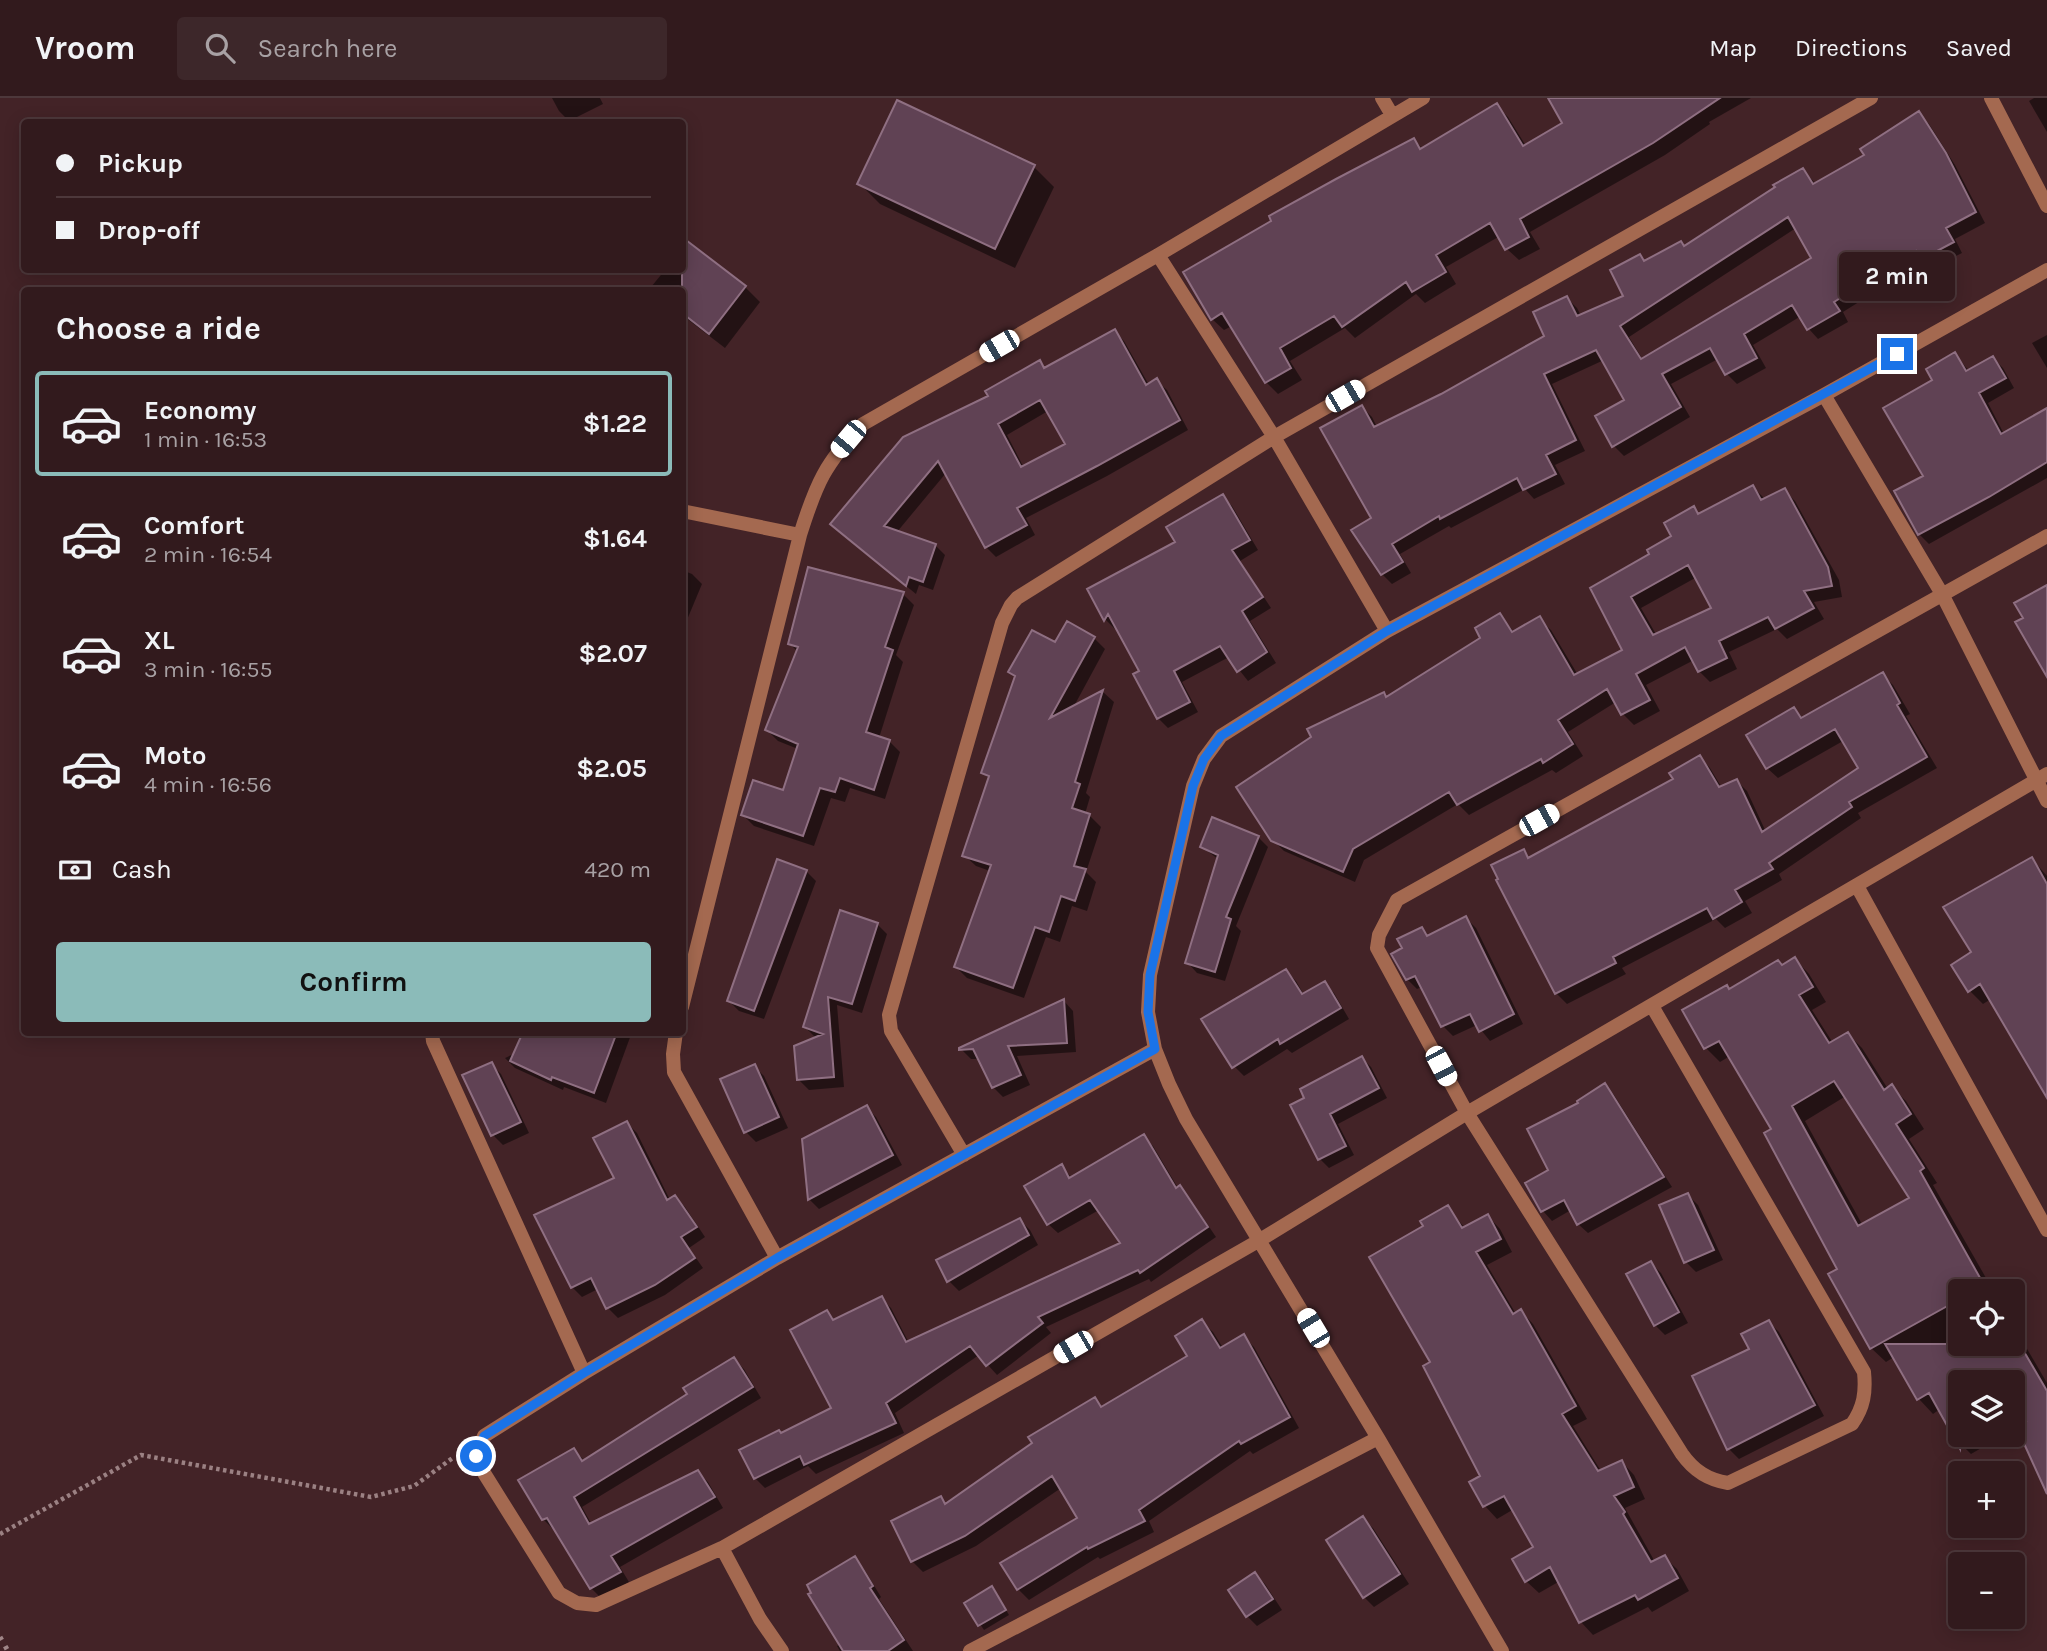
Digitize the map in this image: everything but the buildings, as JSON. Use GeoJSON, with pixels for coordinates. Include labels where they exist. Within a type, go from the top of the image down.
{"type":"FeatureCollection","features":[{"type":"Feature","properties":{"kind":"street"},"geometry":{"type":"LineString","coordinates":[[1382,98],[1392,115]]}},
{"type":"Feature","properties":{"kind":"street"},"geometry":{"type":"LineString","coordinates":[[686,991],[800,535],[814,489],[835,456],[863,424],[1423,98]]}},
{"type":"Feature","properties":{"kind":"street"},"geometry":{"type":"LineString","coordinates":[[964,1155],[891,1031],[889,1015],[1002,623],[1017,598],[1273,437],[1871,98]]}},
{"type":"Feature","properties":{"kind":"street"},"geometry":{"type":"LineString","coordinates":[[1991,98],[2047,206]]}},
{"type":"Feature","properties":{"kind":"street"},"geometry":{"type":"LineString","coordinates":[[1158,254],[1273,437],[1387,631]]}},
{"type":"Feature","properties":{"kind":"street"},"geometry":{"type":"LineString","coordinates":[[1503,1651],[1186,1119],[1155,1049],[1148,1012],[1150,975],[1193,786],[1204,759],[1221,736],[1387,631],[1824,395],[2047,270]]}},
{"type":"Feature","properties":{"kind":"street"},"geometry":{"type":"LineString","coordinates":[[1824,395],[1942,594],[2041,777],[2047,801]]}},
{"type":"Feature","properties":{"kind":"street"},"geometry":{"type":"LineString","coordinates":[[686,512],[800,535]]}},
{"type":"Feature","properties":{"kind":"street"},"geometry":{"type":"LineString","coordinates":[[1652,1006],[1864,1372],[1864,1399],[1852,1424],[1728,1483],[1714,1481],[1690,1465],[1467,1113],[1377,948],[1384,923],[1397,900],[2047,536]]}},
{"type":"Feature","properties":{"kind":"street"},"geometry":{"type":"LineString","coordinates":[[1155,1049],[777,1258],[484,1436],[476,1456],[484,1473],[559,1593],[577,1603],[596,1605],[722,1548],[1260,1240],[1467,1113],[2041,777]]}},
{"type":"Feature","properties":{"kind":"street"},"geometry":{"type":"LineString","coordinates":[[1857,886],[2047,1230]]}},
{"type":"Feature","properties":{"kind":"street"},"geometry":{"type":"LineString","coordinates":[[432,1036],[584,1373]]}},
{"type":"Feature","properties":{"kind":"street"},"geometry":{"type":"LineString","coordinates":[[675,1036],[674,1072],[777,1258]]}},
{"type":"Feature","properties":{"kind":"street"},"geometry":{"type":"LineString","coordinates":[[970,1651],[1378,1438]]}},
{"type":"Feature","properties":{"kind":"street"},"geometry":{"type":"LineString","coordinates":[[722,1548],[760,1619],[782,1651]]}},
{"type":"Feature","properties":{"kind":"path"},"geometry":{"type":"LineString","coordinates":[[0,1534],[141,1455],[371,1497],[414,1486],[484,1436]]}},
{"type":"Feature","properties":{"kind":"railway"},"geometry":{"type":"LineString","coordinates":[[0,1637],[8,1651]]}},
{"type":"Feature","properties":{"kind":"route"},"geometry":{"type":"LineString","coordinates":[[476,1456],[484,1436],[584,1373],[777,1258],[1155,1049],[1148,1012],[1150,975],[1193,786],[1204,759],[1221,736],[1387,631],[1897,354]]}}]}
